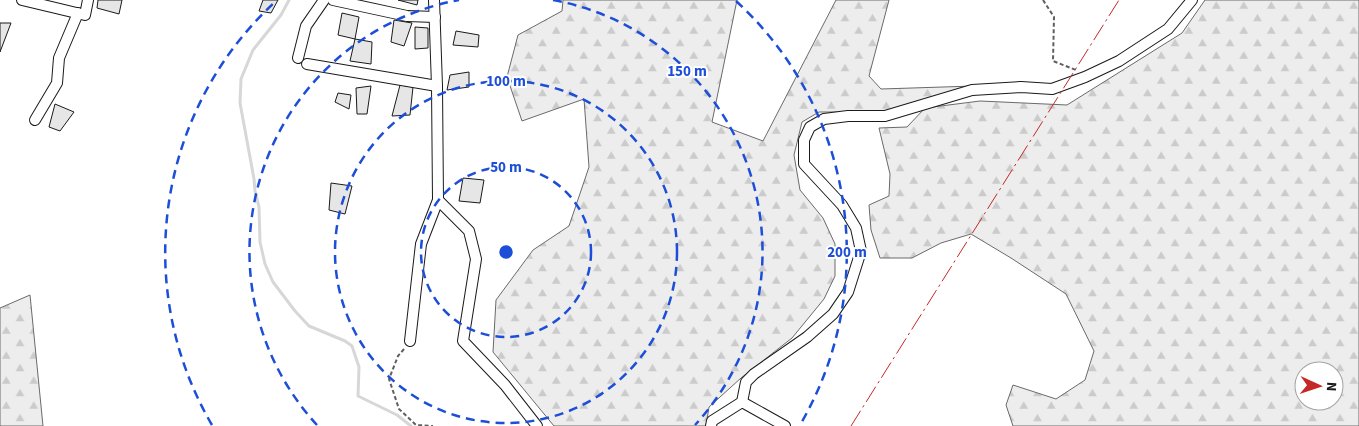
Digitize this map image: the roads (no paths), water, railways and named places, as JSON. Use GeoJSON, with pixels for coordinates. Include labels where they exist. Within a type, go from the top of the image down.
{"type":"FeatureCollection","features":[{"type":"Feature","properties":{"kind":"street"},"geometry":{"type":"LineString","coordinates":[[22,0],[85,15],[88,0]]}},
{"type":"Feature","properties":{"kind":"street"},"geometry":{"type":"LineString","coordinates":[[324,0],[306,26],[302,61],[437,86]]}},
{"type":"Feature","properties":{"kind":"street"},"geometry":{"type":"LineString","coordinates":[[333,0],[407,16],[435,18]]}},
{"type":"Feature","properties":{"kind":"street"},"geometry":{"type":"LineString","coordinates":[[410,341],[421,244],[438,200],[434,0]]}},
{"type":"Feature","properties":{"kind":"street"},"geometry":{"type":"LineString","coordinates":[[711,426],[712,422],[742,402],[746,382],[754,374],[807,337],[833,314],[848,292],[860,251],[856,228],[842,205],[804,164],[804,140],[810,127],[824,119],[848,116],[885,116],[972,90],[1052,89],[1085,77],[1119,61],[1168,29],[1192,0]]}},
{"type":"Feature","properties":{"kind":"street"},"geometry":{"type":"LineString","coordinates":[[35,120],[58,83],[59,58],[78,13]]}},
{"type":"Feature","properties":{"kind":"street"},"geometry":{"type":"LineString","coordinates":[[438,200],[469,231],[476,259],[463,340],[505,384],[537,426]]}},
{"type":"Feature","properties":{"kind":"street"},"geometry":{"type":"LineString","coordinates":[[742,402],[785,426]]}},
{"type":"Feature","properties":{"kind":"waterway"},"geometry":{"type":"LineString","coordinates":[[289,0],[281,15],[253,50],[241,79],[240,103],[259,207],[260,242],[265,264],[273,282],[309,326],[345,341],[352,346],[359,367],[358,396],[397,415],[411,426]]}}]}
